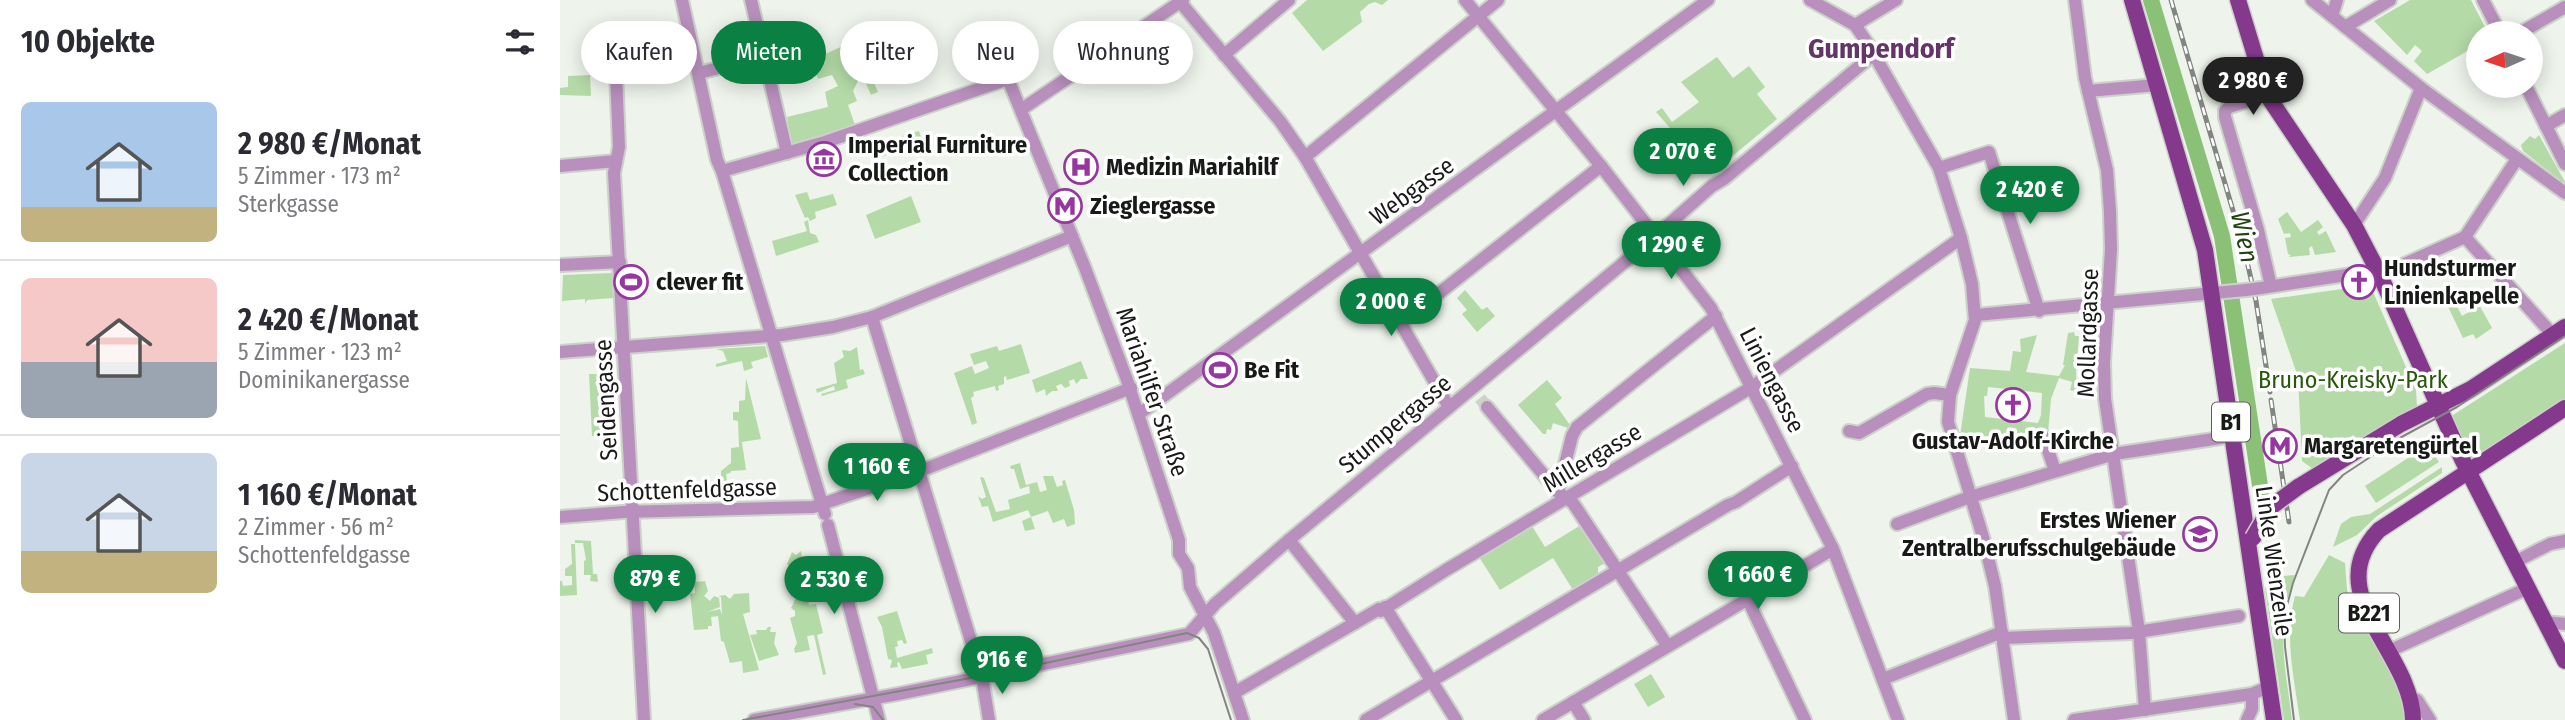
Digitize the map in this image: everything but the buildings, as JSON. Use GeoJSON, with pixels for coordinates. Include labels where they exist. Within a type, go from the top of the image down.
{"type":"FeatureCollection","features":[{"type":"Feature","properties":{"kind":"main road","name":"Linke Wienzeile"},"geometry":{"type":"LineString","coordinates":[[2132,0],[2202,234],[2216,294],[2268,687]]}},
{"type":"Feature","properties":{"kind":"main road"},"geometry":{"type":"LineString","coordinates":[[2238,0],[2267,95],[2354,225],[2380,275],[2436,406],[2565,661]]}},
{"type":"Feature","properties":{"kind":"main road"},"geometry":{"type":"LineString","coordinates":[[2251,543],[2271,507],[2298,487],[2401,424],[2471,389],[2559,331]]}},
{"type":"Feature","properties":{"kind":"main road","name":"B221"},"geometry":{"type":"LineString","coordinates":[[2413,720],[2410,697],[2360,594],[2357,571],[2360,556],[2368,541],[2379,530],[2565,408]]}},
{"type":"Feature","properties":{"kind":"main road"},"geometry":{"type":"LineString","coordinates":[[2266,720],[2268,687]]}},
{"type":"Feature","properties":{"kind":"main road"},"geometry":{"type":"LineString","coordinates":[[2268,687],[2276,720]]}},
{"type":"Feature","properties":{"kind":"street"},"geometry":{"type":"LineString","coordinates":[[682,0],[717,160],[723,171],[825,514],[879,720]]}},
{"type":"Feature","properties":{"kind":"street"},"geometry":{"type":"LineString","coordinates":[[751,0],[756,21]]}},
{"type":"Feature","properties":{"kind":"street","name":"Liniengasse"},"geometry":{"type":"LineString","coordinates":[[1465,0],[1656,235],[1716,316],[1833,549],[1898,720]]}},
{"type":"Feature","properties":{"kind":"street"},"geometry":{"type":"LineString","coordinates":[[1305,157],[1498,0]]}},
{"type":"Feature","properties":{"kind":"street","name":"Webgasse"},"geometry":{"type":"LineString","coordinates":[[1139,414],[1708,0]]}},
{"type":"Feature","properties":{"kind":"street"},"geometry":{"type":"LineString","coordinates":[[1810,0],[1855,25],[1874,54],[1939,168],[1961,238],[1976,315],[1950,395],[1947,413],[1949,430],[1995,586],[2014,720]]}},
{"type":"Feature","properties":{"kind":"street"},"geometry":{"type":"LineString","coordinates":[[1855,25],[1896,0]]}},
{"type":"Feature","properties":{"kind":"street","name":"Mollardgasse"},"geometry":{"type":"LineString","coordinates":[[2075,0],[2088,91],[2109,187],[2111,240],[2104,381],[2139,631],[2146,710]]}},
{"type":"Feature","properties":{"kind":"street"},"geometry":{"type":"LineString","coordinates":[[2312,0],[2421,88],[2565,193]]}},
{"type":"Feature","properties":{"kind":"street"},"geometry":{"type":"LineString","coordinates":[[2332,16],[2337,0]]}},
{"type":"Feature","properties":{"kind":"street"},"geometry":{"type":"LineString","coordinates":[[2345,27],[2390,0]]}},
{"type":"Feature","properties":{"kind":"street"},"geometry":{"type":"LineString","coordinates":[[2483,0],[2494,21]]}},
{"type":"Feature","properties":{"kind":"street"},"geometry":{"type":"LineString","coordinates":[[1022,109],[1181,1],[1280,121],[1305,157],[1450,407]]}},
{"type":"Feature","properties":{"kind":"street"},"geometry":{"type":"LineString","coordinates":[[1224,55],[1285,3]]}},
{"type":"Feature","properties":{"kind":"street"},"geometry":{"type":"LineString","coordinates":[[2541,21],[2565,7]]}},
{"type":"Feature","properties":{"kind":"street","name":"Stumpergasse"},"geometry":{"type":"LineString","coordinates":[[754,720],[872,699],[1189,634],[1215,604],[1450,407],[1480,398],[1712,186],[1724,179],[1874,54]]}},
{"type":"Feature","properties":{"kind":"street"},"geometry":{"type":"LineString","coordinates":[[699,73],[711,70]]}},
{"type":"Feature","properties":{"kind":"street","name":"Mariahilfer Straße"},"geometry":{"type":"LineString","coordinates":[[787,153],[1008,79],[1131,388],[1179,540],[1179,554],[1188,568],[1190,587],[1214,634],[1243,720]]}},
{"type":"Feature","properties":{"kind":"street","name":"Seidengasse"},"geometry":{"type":"LineString","coordinates":[[616,84],[619,147],[614,173],[644,720]]}},
{"type":"Feature","properties":{"kind":"street"},"geometry":{"type":"LineString","coordinates":[[723,171],[787,153],[771,84]]}},
{"type":"Feature","properties":{"kind":"street"},"geometry":{"type":"LineString","coordinates":[[2088,91],[2157,85]]}},
{"type":"Feature","properties":{"kind":"street"},"geometry":{"type":"LineString","coordinates":[[2354,225],[2385,178],[2421,88]]}},
{"type":"Feature","properties":{"kind":"street"},"geometry":{"type":"LineString","coordinates":[[2266,287],[2258,230],[2225,111],[2267,95]]}},
{"type":"Feature","properties":{"kind":"street"},"geometry":{"type":"LineString","coordinates":[[2532,98],[2565,164]]}},
{"type":"Feature","properties":{"kind":"street"},"geometry":{"type":"LineString","coordinates":[[2546,126],[2565,115]]}},
{"type":"Feature","properties":{"kind":"street"},"geometry":{"type":"LineString","coordinates":[[1939,168],[1989,152],[2039,310]]}},
{"type":"Feature","properties":{"kind":"street"},"geometry":{"type":"LineString","coordinates":[[1976,315],[2216,294],[2366,272],[2380,275],[2465,237],[2517,159]]}},
{"type":"Feature","properties":{"kind":"street"},"geometry":{"type":"LineString","coordinates":[[560,166],[617,161]]}},
{"type":"Feature","properties":{"kind":"street"},"geometry":{"type":"LineString","coordinates":[[1401,323],[1601,166]]}},
{"type":"Feature","properties":{"kind":"street"},"geometry":{"type":"LineString","coordinates":[[560,352],[772,336],[833,327],[872,317],[1072,236]]}},
{"type":"Feature","properties":{"kind":"street"},"geometry":{"type":"LineString","coordinates":[[2465,237],[2559,331]]}},
{"type":"Feature","properties":{"kind":"street","name":"Millergasse"},"geometry":{"type":"LineString","coordinates":[[1234,693],[1335,633],[1379,609],[1381,611],[1561,495],[1752,387],[1961,238]]}},
{"type":"Feature","properties":{"kind":"street"},"geometry":{"type":"LineString","coordinates":[[560,265],[620,262]]}},
{"type":"Feature","properties":{"kind":"street"},"geometry":{"type":"LineString","coordinates":[[1561,495],[1572,436],[1577,427],[1716,316]]}},
{"type":"Feature","properties":{"kind":"street"},"geometry":{"type":"LineString","coordinates":[[872,317],[982,677],[989,720]]}},
{"type":"Feature","properties":{"kind":"street","name":"Schottenfeldgasse"},"geometry":{"type":"LineString","coordinates":[[560,517],[813,507],[825,514],[920,471],[1131,388]]}},
{"type":"Feature","properties":{"kind":"street"},"geometry":{"type":"LineString","coordinates":[[1849,431],[1859,433],[1931,393],[1950,395]]}},
{"type":"Feature","properties":{"kind":"street"},"geometry":{"type":"LineString","coordinates":[[1480,398],[1561,495],[1573,503],[1667,645]]}},
{"type":"Feature","properties":{"kind":"street"},"geometry":{"type":"LineString","coordinates":[[2043,435],[2055,471]]}},
{"type":"Feature","properties":{"kind":"street"},"geometry":{"type":"LineString","coordinates":[[1897,524],[1970,497],[2114,454],[2234,436]]}},
{"type":"Feature","properties":{"kind":"street"},"geometry":{"type":"LineString","coordinates":[[1366,720],[1792,466]]}},
{"type":"Feature","properties":{"kind":"street"},"geometry":{"type":"LineString","coordinates":[[1289,540],[1355,623]]}},
{"type":"Feature","properties":{"kind":"street"},"geometry":{"type":"LineString","coordinates":[[2515,562],[2550,544],[2565,541]]}},
{"type":"Feature","properties":{"kind":"street"},"geometry":{"type":"LineString","coordinates":[[1544,720],[1833,549]]}},
{"type":"Feature","properties":{"kind":"street"},"geometry":{"type":"LineString","coordinates":[[2389,651],[2528,588]]}},
{"type":"Feature","properties":{"kind":"street"},"geometry":{"type":"LineString","coordinates":[[1747,598],[1805,720]]}},
{"type":"Feature","properties":{"kind":"street"},"geometry":{"type":"LineString","coordinates":[[1385,607],[1455,720]]}},
{"type":"Feature","properties":{"kind":"street"},"geometry":{"type":"LineString","coordinates":[[1883,679],[2002,635],[2139,631],[2239,616]]}},
{"type":"Feature","properties":{"kind":"street"},"geometry":{"type":"LineString","coordinates":[[2545,622],[2565,624]]}},
{"type":"Feature","properties":{"kind":"street"},"geometry":{"type":"LineString","coordinates":[[2074,720],[2252,694],[2268,687]]}},
{"type":"Feature","properties":{"kind":"street"},"geometry":{"type":"LineString","coordinates":[[2247,720],[2252,709],[2252,694]]}},
{"type":"Feature","properties":{"kind":"street"},"geometry":{"type":"LineString","coordinates":[[2410,697],[2417,700],[2430,720]]}},
{"type":"Feature","properties":{"kind":"street"},"geometry":{"type":"LineString","coordinates":[[1573,702],[1584,720]]}},
{"type":"Feature","properties":{"kind":"green space"},"geometry":{"type":"Polygon","coordinates":[[[1307,0],[1388,0],[1382,5],[1375,2],[1369,4],[1360,12],[1362,22],[1323,51],[1292,13],[1307,0]]]}},
{"type":"Feature","properties":{"kind":"green space"},"geometry":{"type":"Polygon","coordinates":[[[2410,0],[2471,0],[2482,21],[2466,21],[2466,52],[2427,74],[2414,61],[2422,51],[2415,45],[2407,55],[2374,21],[2410,0]]]}},
{"type":"Feature","properties":{"kind":"green space"},"geometry":{"type":"Polygon","coordinates":[[[840,47],[840,84],[856,84],[853,91],[857,101],[848,105],[855,125],[790,146],[785,124],[788,123],[787,117],[828,107],[825,92],[838,86],[832,75],[826,77],[826,54],[840,47]]]}},
{"type":"Feature","properties":{"kind":"green space"},"geometry":{"type":"Polygon","coordinates":[[[1717,57],[1733,78],[1749,66],[1765,87],[1757,94],[1777,119],[1711,174],[1656,112],[1662,108],[1672,122],[1699,102],[1681,82],[1717,57]]]}},
{"type":"Feature","properties":{"kind":"green space"},"geometry":{"type":"Polygon","coordinates":[[[581,75],[581,84],[590,84],[591,96],[560,95],[560,88],[568,87],[568,76],[581,75]]]}},
{"type":"Feature","properties":{"kind":"green space"},"geometry":{"type":"Polygon","coordinates":[[[866,84],[874,84],[878,92],[871,95],[866,84]]]}},
{"type":"Feature","properties":{"kind":"green space"},"geometry":{"type":"Polygon","coordinates":[[[919,131],[922,140],[882,157],[877,145],[908,134],[912,136],[911,133],[919,131]]]}},
{"type":"Feature","properties":{"kind":"green space"},"geometry":{"type":"Polygon","coordinates":[[[2539,135],[2565,184],[2523,151],[2521,145],[2530,136],[2535,139],[2539,135]]]}},
{"type":"Feature","properties":{"kind":"green space"},"geometry":{"type":"Polygon","coordinates":[[[807,192],[810,200],[833,194],[837,205],[815,212],[816,218],[810,221],[808,217],[805,218],[795,195],[807,192]]]}},
{"type":"Feature","properties":{"kind":"green space"},"geometry":{"type":"Polygon","coordinates":[[[911,196],[921,222],[875,239],[866,215],[911,196]]]}},
{"type":"Feature","properties":{"kind":"green space"},"geometry":{"type":"Polygon","coordinates":[[[2287,212],[2301,232],[2318,220],[2323,227],[2317,232],[2319,235],[2326,231],[2336,252],[2315,255],[2312,246],[2309,248],[2310,255],[2289,257],[2291,255],[2288,254],[2285,238],[2291,237],[2290,233],[2284,234],[2278,219],[2287,212]]]}},
{"type":"Feature","properties":{"kind":"green space"},"geometry":{"type":"Polygon","coordinates":[[[808,220],[810,233],[816,235],[819,242],[776,256],[772,241],[807,231],[804,222],[808,220]]]}},
{"type":"Feature","properties":{"kind":"green space"},"geometry":{"type":"Polygon","coordinates":[[[612,273],[613,298],[587,300],[585,304],[585,299],[562,301],[563,275],[612,273]]]}},
{"type":"Feature","properties":{"kind":"green space","name":"Bruno-Kreisky-Park"},"geometry":{"type":"Polygon","coordinates":[[[2370,285],[2416,390],[2417,406],[2313,469],[2302,461],[2298,377],[2271,299],[2370,285]]]}},
{"type":"Feature","properties":{"kind":"green space"},"geometry":{"type":"Polygon","coordinates":[[[1465,290],[1482,310],[1487,307],[1495,316],[1477,332],[1462,314],[1467,310],[1457,298],[1465,290]]]}},
{"type":"Feature","properties":{"kind":"green space"},"geometry":{"type":"Polygon","coordinates":[[[2449,290],[2462,316],[2474,309],[2474,303],[2477,301],[2492,328],[2476,339],[2473,334],[2463,338],[2442,294],[2449,290]]]}},
{"type":"Feature","properties":{"kind":"green space"},"geometry":{"type":"Polygon","coordinates":[[[2074,332],[2075,336],[2079,336],[2077,392],[2070,390],[2072,382],[2059,378],[2051,399],[2048,433],[2039,441],[1964,434],[1960,436],[1970,368],[2010,371],[2013,351],[2021,352],[2020,339],[2037,335],[2026,372],[2059,376],[2065,365],[2068,333],[2074,332]],[[1988,387],[1987,396],[1984,396],[1985,417],[2038,423],[2042,393],[1988,387]]]}},
{"type":"Feature","properties":{"kind":"green space"},"geometry":{"type":"Polygon","coordinates":[[[2565,343],[2565,402],[2471,460],[2470,453],[2450,417],[2565,343]]]}},
{"type":"Feature","properties":{"kind":"green space"},"geometry":{"type":"Polygon","coordinates":[[[1021,344],[1030,373],[1007,380],[1006,376],[1004,377],[1004,384],[998,386],[999,390],[996,391],[995,386],[973,392],[974,396],[971,398],[977,423],[972,425],[954,373],[972,366],[975,374],[989,368],[986,361],[974,365],[970,354],[997,346],[999,351],[1021,344]]]}},
{"type":"Feature","properties":{"kind":"green space"},"geometry":{"type":"Polygon","coordinates":[[[765,346],[768,357],[751,362],[753,368],[744,371],[742,361],[716,367],[716,364],[727,361],[723,351],[716,349],[765,346]]]}},
{"type":"Feature","properties":{"kind":"green space"},"geometry":{"type":"Polygon","coordinates":[[[857,347],[860,370],[863,369],[865,374],[846,380],[848,388],[822,396],[821,394],[835,390],[834,386],[817,393],[816,389],[837,383],[834,363],[844,357],[842,350],[850,351],[857,347]]]}},
{"type":"Feature","properties":{"kind":"green space"},"geometry":{"type":"Polygon","coordinates":[[[1081,361],[1088,379],[1081,379],[1076,384],[1074,379],[1069,381],[1070,386],[1065,388],[1061,384],[1056,386],[1058,391],[1052,391],[1046,396],[1045,389],[1036,393],[1032,380],[1081,361]]]}},
{"type":"Feature","properties":{"kind":"green space"},"geometry":{"type":"Polygon","coordinates":[[[589,374],[598,374],[602,434],[592,436],[589,374]]]}},
{"type":"Feature","properties":{"kind":"green space"},"geometry":{"type":"Polygon","coordinates":[[[746,378],[761,439],[742,442],[746,470],[731,471],[726,474],[727,481],[721,481],[721,471],[731,463],[731,448],[739,447],[738,421],[733,420],[733,412],[739,412],[739,401],[745,400],[746,378]]]}},
{"type":"Feature","properties":{"kind":"green space"},"geometry":{"type":"Polygon","coordinates":[[[1547,380],[1562,398],[1555,404],[1570,425],[1568,428],[1553,423],[1551,430],[1547,429],[1546,434],[1543,434],[1518,405],[1547,380]]]}},
{"type":"Feature","properties":{"kind":"green space"},"geometry":{"type":"Polygon","coordinates":[[[2428,445],[2439,462],[2376,503],[2365,486],[2428,445]]]}},
{"type":"Feature","properties":{"kind":"green space"},"geometry":{"type":"Polygon","coordinates":[[[1020,463],[1026,485],[1037,482],[1040,492],[1047,490],[1043,476],[1053,476],[1057,487],[1063,485],[1062,481],[1065,480],[1074,510],[1075,524],[1067,527],[1064,519],[1053,523],[1048,511],[1031,517],[1028,510],[993,522],[988,506],[982,507],[978,496],[982,499],[986,497],[980,477],[984,478],[996,512],[1010,509],[1008,500],[1030,493],[1029,486],[1020,489],[1014,469],[1010,466],[1020,463]]]}},
{"type":"Feature","properties":{"kind":"green space"},"geometry":{"type":"Polygon","coordinates":[[[2442,467],[2442,473],[2377,516],[2357,535],[2333,547],[2341,524],[2351,517],[2370,514],[2442,467]]]}},
{"type":"Feature","properties":{"kind":"green space"},"geometry":{"type":"Polygon","coordinates":[[[1031,517],[1035,529],[1025,531],[1022,521],[1031,517]]]}},
{"type":"Feature","properties":{"kind":"green space"},"geometry":{"type":"Polygon","coordinates":[[[1581,525],[1605,563],[1598,567],[1598,576],[1573,590],[1553,558],[1500,590],[1479,557],[1532,526],[1545,547],[1581,525]]]}},
{"type":"Feature","properties":{"kind":"green space"},"geometry":{"type":"Polygon","coordinates":[[[575,540],[591,541],[593,574],[597,574],[598,582],[590,581],[591,575],[584,575],[586,560],[583,543],[575,543],[575,540]]]}},
{"type":"Feature","properties":{"kind":"green space"},"geometry":{"type":"Polygon","coordinates":[[[575,543],[577,595],[560,596],[560,581],[563,586],[572,585],[572,576],[565,576],[565,569],[572,564],[571,544],[575,543]]]}},
{"type":"Feature","properties":{"kind":"green space"},"geometry":{"type":"Polygon","coordinates":[[[801,551],[809,605],[816,604],[823,633],[817,635],[826,674],[823,675],[814,635],[807,636],[810,650],[795,653],[794,649],[797,643],[790,618],[795,616],[795,611],[791,608],[798,585],[792,569],[787,564],[792,552],[796,555],[801,551]]]}},
{"type":"Feature","properties":{"kind":"green space"},"geometry":{"type":"Polygon","coordinates":[[[2329,555],[2345,563],[2347,590],[2395,680],[2405,720],[2300,720],[2291,658],[2292,611],[2295,596],[2304,597],[2329,555]]]}},
{"type":"Feature","properties":{"kind":"green space"},"geometry":{"type":"Polygon","coordinates":[[[2295,575],[2283,630],[2292,720],[2284,720],[2265,588],[2283,576],[2295,575]]]}},
{"type":"Feature","properties":{"kind":"green space"},"geometry":{"type":"Polygon","coordinates":[[[705,581],[708,591],[704,596],[710,601],[714,596],[719,598],[720,607],[707,612],[720,609],[722,615],[721,597],[718,596],[725,595],[730,599],[734,594],[749,593],[750,612],[743,614],[759,670],[743,673],[742,661],[730,663],[724,642],[721,641],[718,616],[711,617],[712,626],[708,626],[708,629],[694,630],[690,594],[695,593],[694,582],[705,581]]]}},
{"type":"Feature","properties":{"kind":"green space"},"geometry":{"type":"Polygon","coordinates":[[[897,611],[907,643],[897,641],[897,658],[932,648],[933,653],[926,655],[928,664],[902,669],[899,662],[898,667],[890,668],[892,660],[888,659],[882,627],[877,617],[897,611]]]}},
{"type":"Feature","properties":{"kind":"green space"},"geometry":{"type":"Polygon","coordinates":[[[771,627],[770,632],[776,632],[774,643],[779,655],[759,661],[750,635],[757,634],[756,630],[766,630],[771,627]]]}},
{"type":"Feature","properties":{"kind":"green space"},"geometry":{"type":"Polygon","coordinates":[[[1651,674],[1665,697],[1648,707],[1634,684],[1651,674]]]}},
{"type":"Feature","properties":{"kind":"waterway","name":"Wien"},"geometry":{"type":"LineString","coordinates":[[2151,0],[2222,236],[2261,492]]}},
{"type":"Feature","properties":{"kind":"tunnel"},"geometry":{"type":"LineString","coordinates":[[1480,398],[1487,407]]}},
{"type":"Feature","properties":{"kind":"tram line"},"geometry":{"type":"LineString","coordinates":[[2294,720],[2284,617],[2293,583],[2329,490],[2343,475],[2396,440],[2457,407],[2565,336]]}},
{"type":"Feature","properties":{"kind":"tram line"},"geometry":{"type":"LineString","coordinates":[[743,720],[1003,672],[1187,633],[1199,638],[1208,649],[1231,720]]}},
{"type":"Feature","properties":{"kind":"tram line"},"geometry":{"type":"LineString","coordinates":[[855,704],[873,707],[883,720]]}},
{"type":"Feature","properties":{"kind":"railway"},"geometry":{"type":"LineString","coordinates":[[2171,0],[2244,248],[2256,301],[2270,392]]}},
{"type":"Feature","properties":{"kind":"railway"},"geometry":{"type":"LineString","coordinates":[[2271,400],[2289,522]]}},
{"type":"Feature","properties":{"kind":"place","name":"Imperial Furniture Collection"},"geometry":{"type":"Point","coordinates":[824,159]}},
{"type":"Feature","properties":{"kind":"place","name":"Medizin Mariahilf"},"geometry":{"type":"Point","coordinates":[1081,167]}},
{"type":"Feature","properties":{"kind":"place","name":"Zieglergasse"},"geometry":{"type":"Point","coordinates":[1065,206]}},
{"type":"Feature","properties":{"kind":"place","name":"clever fit"},"geometry":{"type":"Point","coordinates":[631,282]}},
{"type":"Feature","properties":{"kind":"place","name":"Hundsturmer Linienkapelle"},"geometry":{"type":"Point","coordinates":[2359,282]}},
{"type":"Feature","properties":{"kind":"place","name":"Be Fit"},"geometry":{"type":"Point","coordinates":[1220,370]}},
{"type":"Feature","properties":{"kind":"place","name":"Gustav-Adolf-Kirche"},"geometry":{"type":"Point","coordinates":[2013,405]}},
{"type":"Feature","properties":{"kind":"place","name":"Margaretengürtel"},"geometry":{"type":"Point","coordinates":[2280,446]}},
{"type":"Feature","properties":{"kind":"place","name":"Erstes Wiener Zentralberufsschulgebäude"},"geometry":{"type":"Point","coordinates":[2200,534]}},
{"type":"Feature","properties":{"kind":"district","name":"Gumpendorf"},"geometry":{"type":"Point","coordinates":[1881,48]}}]}
